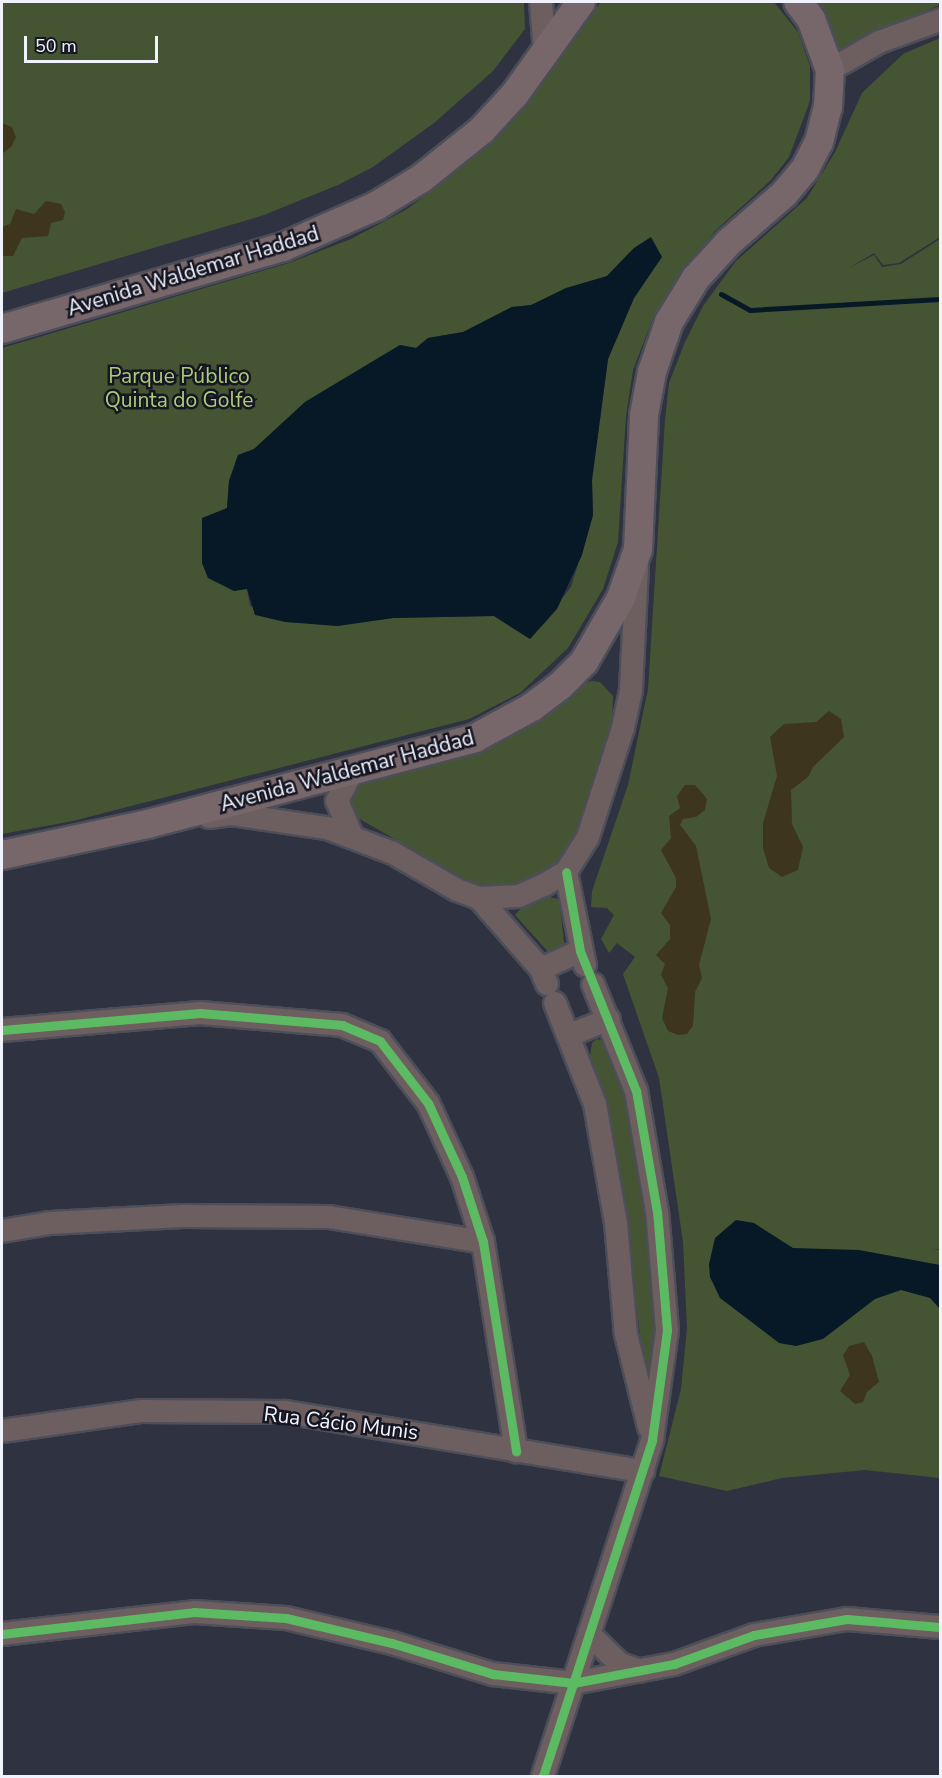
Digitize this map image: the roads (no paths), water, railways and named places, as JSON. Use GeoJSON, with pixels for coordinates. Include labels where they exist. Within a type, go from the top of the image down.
{"type":"FeatureCollection","features":[{"type":"Feature","properties":{"kind":"main road","name":"Avenida Waldemar Haddad"},"geometry":{"type":"LineString","coordinates":[[2,329],[283,247],[344,223],[448,159],[515,94],[581,2]]}},
{"type":"Feature","properties":{"kind":"main road","name":"Avenida Waldemar Haddad"},"geometry":{"type":"LineString","coordinates":[[2,855],[148,824],[475,738],[505,724],[560,686],[584,662],[606,627],[638,549],[644,416],[652,372],[669,322],[696,278],[805,170],[819,142],[828,107],[830,70],[811,19],[798,2]]}},
{"type":"Feature","properties":{"kind":"street"},"geometry":{"type":"LineString","coordinates":[[541,2],[545,53]]}},
{"type":"Feature","properties":{"kind":"street"},"geometry":{"type":"LineString","coordinates":[[830,70],[879,42],[940,20]]}},
{"type":"Feature","properties":{"kind":"street"},"geometry":{"type":"LineString","coordinates":[[479,898],[519,897],[566,872],[588,837],[623,728],[631,690],[638,549]]}},
{"type":"Feature","properties":{"kind":"street"},"geometry":{"type":"LineString","coordinates":[[352,836],[337,801],[353,770]]}},
{"type":"Feature","properties":{"kind":"street"},"geometry":{"type":"LineString","coordinates":[[148,824],[232,814],[327,828],[352,836],[479,898],[547,985],[570,1035],[595,1104],[616,1223],[626,1334],[652,1440]]}},
{"type":"Feature","properties":{"kind":"street"},"geometry":{"type":"LineString","coordinates":[[543,1776],[652,1440],[667,1330],[657,1212],[636,1091],[609,1019],[586,967],[566,872]]}},
{"type":"Feature","properties":{"kind":"street"},"geometry":{"type":"LineString","coordinates":[[547,985],[586,967]]}},
{"type":"Feature","properties":{"kind":"street"},"geometry":{"type":"LineString","coordinates":[[2,1030],[200,1013],[342,1025],[380,1041],[428,1103],[462,1176],[483,1242],[516,1451]]}},
{"type":"Feature","properties":{"kind":"street"},"geometry":{"type":"LineString","coordinates":[[570,1035],[609,1019]]}},
{"type":"Feature","properties":{"kind":"street"},"geometry":{"type":"LineString","coordinates":[[2,1231],[50,1223],[183,1216],[329,1217],[483,1242]]}},
{"type":"Feature","properties":{"kind":"street","name":"Rua Cácio Munis"},"geometry":{"type":"LineString","coordinates":[[2,1431],[141,1411],[285,1412],[643,1471]]}},
{"type":"Feature","properties":{"kind":"street"},"geometry":{"type":"LineString","coordinates":[[486,1445],[509,1414]]}},
{"type":"Feature","properties":{"kind":"street"},"geometry":{"type":"LineString","coordinates":[[2,1634],[194,1612],[286,1618],[392,1643],[494,1674],[573,1683],[674,1664],[754,1635],[847,1619],[940,1628]]}},
{"type":"Feature","properties":{"kind":"street"},"geometry":{"type":"LineString","coordinates":[[589,1634],[620,1664],[640,1671]]}},
{"type":"Feature","properties":{"kind":"water"},"geometry":{"type":"Polygon","coordinates":[[[651,237],[662,257],[634,298],[608,359],[592,480],[593,515],[582,555],[557,609],[530,639],[494,616],[393,618],[337,626],[285,622],[255,615],[247,589],[234,591],[208,578],[202,563],[202,518],[227,508],[229,481],[238,455],[254,449],[305,402],[400,345],[416,348],[428,338],[463,332],[512,307],[531,305],[566,288],[607,276],[634,248],[651,237]]]}},
{"type":"Feature","properties":{"kind":"water"},"geometry":{"type":"Polygon","coordinates":[[[736,1220],[754,1223],[793,1248],[859,1250],[940,1265],[940,1309],[930,1298],[901,1290],[875,1299],[823,1339],[796,1346],[779,1343],[720,1298],[710,1277],[709,1264],[715,1238],[736,1220]]]}},
{"type":"Feature","properties":{"kind":"waterway"},"geometry":{"type":"LineString","coordinates":[[721,294],[750,310],[940,299]]}},
{"type":"Feature","properties":{"kind":"park label","name":"Parque Público Quinta do Golfe"},"geometry":{"type":"Point","coordinates":[179,388]}}]}
